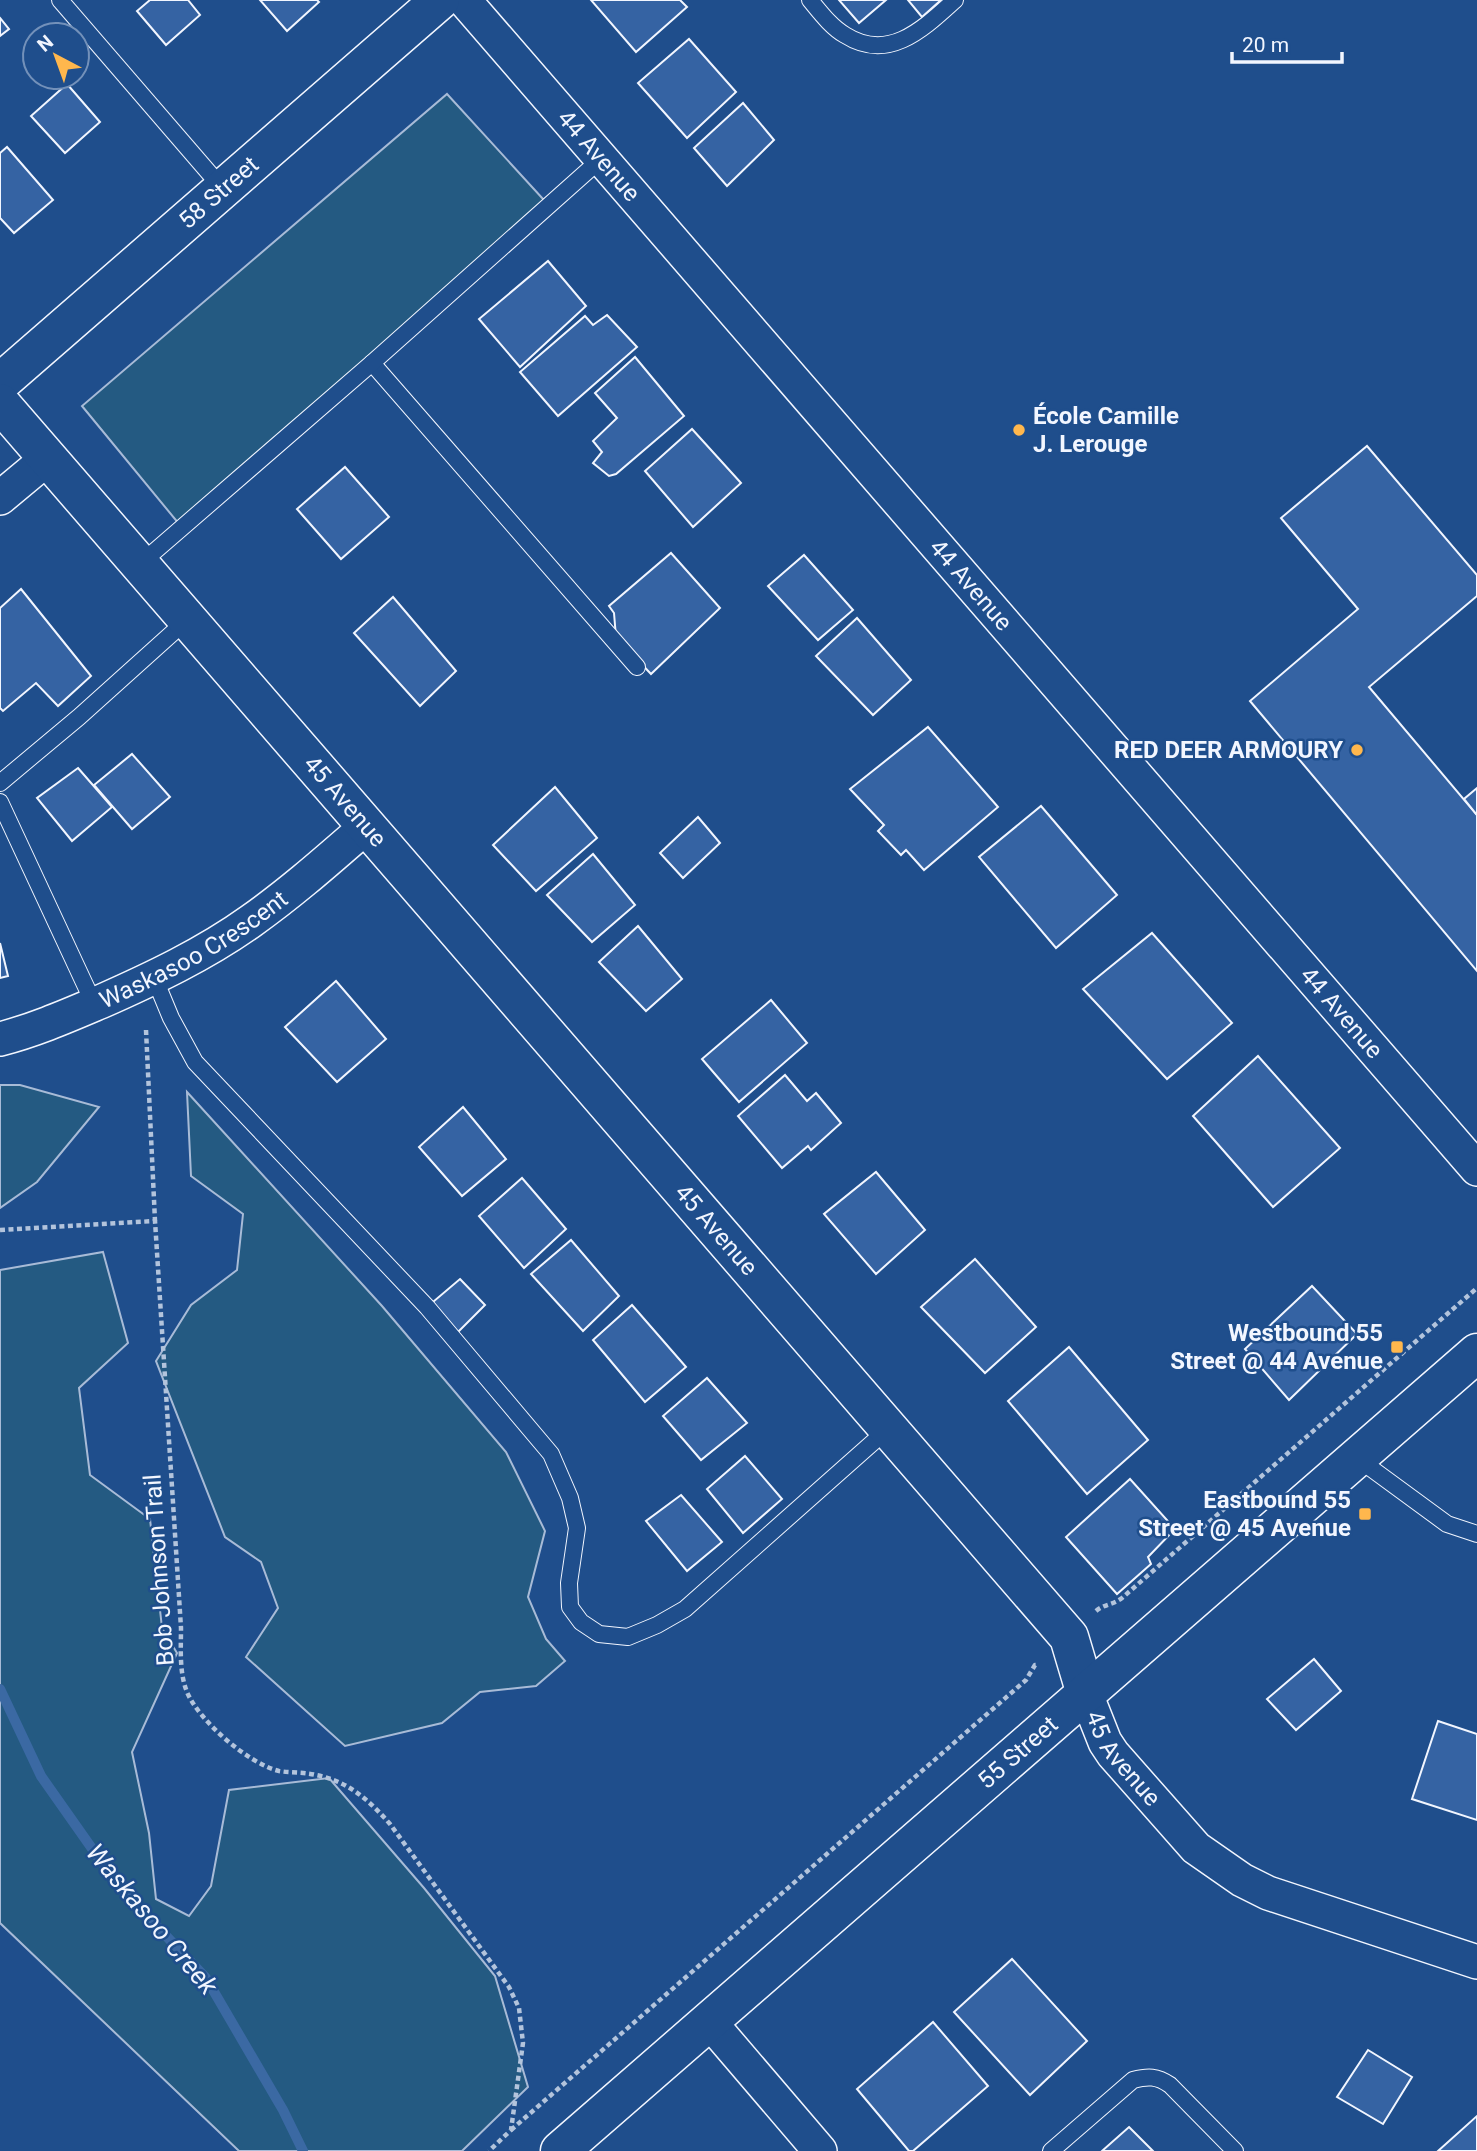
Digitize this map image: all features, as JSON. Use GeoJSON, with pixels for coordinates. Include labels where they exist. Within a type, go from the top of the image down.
{"type":"FeatureCollection","features":[{"type":"Feature","properties":{"kind":"street","name":"58 Street"},"geometry":{"type":"LineString","coordinates":[[0,383],[440,0]]}},
{"type":"Feature","properties":{"kind":"street","name":"44 Avenue"},"geometry":{"type":"LineString","coordinates":[[464,0],[1477,1169]]}},
{"type":"Feature","properties":{"kind":"street","name":"45 Avenue"},"geometry":{"type":"LineString","coordinates":[[0,403],[1069,1637],[1086,1694],[1112,1754],[1196,1848],[1220,1866],[1268,1893],[1477,1962]]}},
{"type":"Feature","properties":{"kind":"street"},"geometry":{"type":"LineString","coordinates":[[0,498],[48,458]]}},
{"type":"Feature","properties":{"kind":"street","name":"Waskasoo Crescent"},"geometry":{"type":"LineString","coordinates":[[0,1040],[60,1020],[148,980],[248,923],[313,873],[367,826]]}},
{"type":"Feature","properties":{"kind":"street","name":"55 Street"},"geometry":{"type":"LineString","coordinates":[[560,2151],[1477,1353]]}},
{"type":"Feature","properties":{"kind":"street"},"geometry":{"type":"LineString","coordinates":[[709,2021],[820,2151]]}},
{"type":"Feature","properties":{"kind":"lane"},"geometry":{"type":"LineString","coordinates":[[60,0],[223,189]]}},
{"type":"Feature","properties":{"kind":"lane"},"geometry":{"type":"LineString","coordinates":[[810,0],[843,34],[860,43],[881,46],[901,41],[925,27],[955,0]]}},
{"type":"Feature","properties":{"kind":"lane"},"geometry":{"type":"LineString","coordinates":[[140,564],[372,363],[601,159]]}},
{"type":"Feature","properties":{"kind":"lane"},"geometry":{"type":"LineString","coordinates":[[372,363],[637,667]]}},
{"type":"Feature","properties":{"kind":"lane"},"geometry":{"type":"LineString","coordinates":[[0,783],[79,717],[188,619]]}},
{"type":"Feature","properties":{"kind":"lane"},"geometry":{"type":"LineString","coordinates":[[0,802],[94,1004]]}},
{"type":"Feature","properties":{"kind":"lane"},"geometry":{"type":"LineString","coordinates":[[148,980],[195,1062],[427,1307],[551,1454],[570,1498],[577,1528],[569,1583],[570,1607],[581,1622],[599,1634],[628,1637],[685,1609],[888,1429]]}},
{"type":"Feature","properties":{"kind":"lane"},"geometry":{"type":"LineString","coordinates":[[1357,1458],[1447,1524],[1477,1534]]}},
{"type":"Feature","properties":{"kind":"lane"},"geometry":{"type":"LineString","coordinates":[[1051,2151],[1133,2080],[1148,2076],[1160,2078],[1170,2085],[1235,2151]]}},
{"type":"Feature","properties":{"kind":"path","name":"Bob Johnson Trail"},"geometry":{"type":"LineString","coordinates":[[148,980],[155,1221],[181,1657],[188,1693],[196,1708],[214,1728],[260,1763],[278,1770],[339,1781],[374,1805],[390,1824],[509,1987],[519,2008],[523,2043],[511,2130]]}},
{"type":"Feature","properties":{"kind":"path"},"geometry":{"type":"LineString","coordinates":[[0,1230],[155,1221]]}},
{"type":"Feature","properties":{"kind":"path"},"geometry":{"type":"LineString","coordinates":[[1102,1606],[1111,1605],[1122,1598],[1477,1288]]}},
{"type":"Feature","properties":{"kind":"path"},"geometry":{"type":"LineString","coordinates":[[489,2151],[1026,1680],[1035,1665],[1039,1665]]}},
{"type":"Feature","properties":{"kind":"shaded area"},"geometry":{"type":"Polygon","coordinates":[[[447,94],[554,211],[184,530],[82,406],[447,94]]]}},
{"type":"Feature","properties":{"kind":"shaded area"},"geometry":{"type":"Polygon","coordinates":[[[0,1085],[20,1085],[99,1107],[37,1182],[0,1208],[0,1085]]]}},
{"type":"Feature","properties":{"kind":"shaded area"},"geometry":{"type":"Polygon","coordinates":[[[187,1092],[382,1306],[506,1452],[545,1531],[528,1597],[546,1639],[565,1661],[536,1686],[480,1692],[442,1723],[345,1746],[246,1657],[278,1608],[261,1562],[225,1537],[156,1361],[191,1305],[237,1270],[243,1214],[191,1176],[187,1092]]]}},
{"type":"Feature","properties":{"kind":"shaded area"},"geometry":{"type":"Polygon","coordinates":[[[103,1252],[128,1343],[79,1388],[90,1475],[150,1519],[162,1628],[177,1653],[132,1752],[149,1833],[156,1899],[189,1916],[211,1886],[229,1790],[329,1778],[424,1888],[495,1976],[528,2087],[462,2151],[239,2151],[0,1923],[0,1270],[103,1252]]]}},
{"type":"Feature","properties":{"kind":"building"},"geometry":{"type":"Polygon","coordinates":[[[150,0],[188,0],[200,15],[166,45],[137,11],[150,0]]]}},
{"type":"Feature","properties":{"kind":"building"},"geometry":{"type":"Polygon","coordinates":[[[260,0],[317,0],[319,2],[287,31],[260,0]]]}},
{"type":"Feature","properties":{"kind":"building"},"geometry":{"type":"Polygon","coordinates":[[[591,0],[680,0],[687,7],[636,52],[591,0]]]}},
{"type":"Feature","properties":{"kind":"building"},"geometry":{"type":"Polygon","coordinates":[[[839,0],[886,0],[859,23],[839,0]]]}},
{"type":"Feature","properties":{"kind":"building"},"geometry":{"type":"Polygon","coordinates":[[[908,0],[941,0],[922,17],[908,0]]]}},
{"type":"Feature","properties":{"kind":"building"},"geometry":{"type":"Polygon","coordinates":[[[0,18],[9,29],[0,36],[0,18]]]}},
{"type":"Feature","properties":{"kind":"building"},"geometry":{"type":"Polygon","coordinates":[[[689,39],[736,92],[687,138],[638,83],[689,39]]]}},
{"type":"Feature","properties":{"kind":"building"},"geometry":{"type":"Polygon","coordinates":[[[59,91],[73,91],[100,122],[65,153],[31,116],[59,91]]]}},
{"type":"Feature","properties":{"kind":"building"},"geometry":{"type":"Polygon","coordinates":[[[743,103],[774,140],[727,186],[694,148],[743,103]]]}},
{"type":"Feature","properties":{"kind":"building"},"geometry":{"type":"Polygon","coordinates":[[[7,147],[53,200],[14,233],[0,218],[0,153],[7,147]]]}},
{"type":"Feature","properties":{"kind":"building"},"geometry":{"type":"Polygon","coordinates":[[[548,261],[586,306],[520,367],[479,319],[548,261]]]}},
{"type":"Feature","properties":{"kind":"building"},"geometry":{"type":"Polygon","coordinates":[[[607,315],[637,347],[558,416],[520,372],[585,316],[593,325],[607,315]]]}},
{"type":"Feature","properties":{"kind":"building"},"geometry":{"type":"Polygon","coordinates":[[[635,357],[684,416],[616,474],[609,476],[593,463],[602,452],[593,441],[617,418],[595,393],[635,357]]]}},
{"type":"Feature","properties":{"kind":"building"},"geometry":{"type":"Polygon","coordinates":[[[692,429],[741,483],[693,527],[645,471],[692,429]]]}},
{"type":"Feature","properties":{"kind":"building","name":"RED DEER ARMOURY"},"geometry":{"type":"Polygon","coordinates":[[[1367,446],[1477,575],[1477,596],[1369,687],[1477,815],[1477,971],[1250,701],[1358,609],[1281,518],[1367,446]]]}},
{"type":"Feature","properties":{"kind":"building"},"geometry":{"type":"Polygon","coordinates":[[[345,467],[389,517],[341,559],[297,509],[345,467]]]}},
{"type":"Feature","properties":{"kind":"building"},"geometry":{"type":"Polygon","coordinates":[[[671,553],[720,608],[651,674],[616,637],[614,613],[609,606],[671,553]]]}},
{"type":"Feature","properties":{"kind":"building"},"geometry":{"type":"Polygon","coordinates":[[[804,555],[853,610],[818,640],[768,586],[804,555]]]}},
{"type":"Feature","properties":{"kind":"building"},"geometry":{"type":"Polygon","coordinates":[[[21,589],[91,676],[58,706],[36,683],[3,711],[0,708],[0,608],[21,589]]]}},
{"type":"Feature","properties":{"kind":"building"},"geometry":{"type":"Polygon","coordinates":[[[393,597],[456,671],[420,706],[354,633],[393,597]]]}},
{"type":"Feature","properties":{"kind":"building"},"geometry":{"type":"Polygon","coordinates":[[[857,618],[911,680],[873,715],[816,656],[857,618]]]}},
{"type":"Feature","properties":{"kind":"building"},"geometry":{"type":"Polygon","coordinates":[[[928,727],[998,807],[924,870],[906,850],[901,855],[878,831],[884,825],[850,789],[928,727]]]}},
{"type":"Feature","properties":{"kind":"building"},"geometry":{"type":"Polygon","coordinates":[[[132,754],[170,797],[132,829],[94,785],[132,754]]]}},
{"type":"Feature","properties":{"kind":"building"},"geometry":{"type":"Polygon","coordinates":[[[78,768],[112,807],[72,841],[37,798],[78,768]]]}},
{"type":"Feature","properties":{"kind":"building"},"geometry":{"type":"Polygon","coordinates":[[[555,787],[597,838],[536,891],[493,845],[555,787]]]}},
{"type":"Feature","properties":{"kind":"building"},"geometry":{"type":"Polygon","coordinates":[[[1477,788],[1477,815],[1464,799],[1477,788]]]}},
{"type":"Feature","properties":{"kind":"building"},"geometry":{"type":"Polygon","coordinates":[[[1041,806],[1117,895],[1056,948],[979,857],[1041,806]]]}},
{"type":"Feature","properties":{"kind":"building"},"geometry":{"type":"Polygon","coordinates":[[[698,817],[720,843],[683,878],[660,853],[698,817]]]}},
{"type":"Feature","properties":{"kind":"building"},"geometry":{"type":"Polygon","coordinates":[[[593,854],[635,905],[592,942],[547,895],[593,854]]]}},
{"type":"Feature","properties":{"kind":"building"},"geometry":{"type":"Polygon","coordinates":[[[638,926],[682,979],[646,1011],[599,962],[638,926]]]}},
{"type":"Feature","properties":{"kind":"building"},"geometry":{"type":"Polygon","coordinates":[[[1152,933],[1232,1023],[1167,1079],[1083,989],[1152,933]]]}},
{"type":"Feature","properties":{"kind":"building"},"geometry":{"type":"Polygon","coordinates":[[[0,943],[8,976],[0,978],[0,943]]]}},
{"type":"Feature","properties":{"kind":"building"},"geometry":{"type":"Polygon","coordinates":[[[336,981],[386,1039],[337,1082],[285,1027],[336,981]]]}},
{"type":"Feature","properties":{"kind":"building"},"geometry":{"type":"Polygon","coordinates":[[[771,1000],[807,1043],[739,1102],[702,1059],[771,1000]]]}},
{"type":"Feature","properties":{"kind":"building"},"geometry":{"type":"Polygon","coordinates":[[[1258,1056],[1340,1148],[1273,1207],[1193,1116],[1258,1056]]]}},
{"type":"Feature","properties":{"kind":"building"},"geometry":{"type":"Polygon","coordinates":[[[785,1075],[807,1101],[816,1093],[841,1123],[811,1150],[808,1146],[782,1168],[738,1116],[785,1075]]]}},
{"type":"Feature","properties":{"kind":"building"},"geometry":{"type":"Polygon","coordinates":[[[463,1107],[506,1159],[462,1196],[419,1147],[463,1107]]]}},
{"type":"Feature","properties":{"kind":"building"},"geometry":{"type":"Polygon","coordinates":[[[876,1172],[925,1230],[876,1274],[824,1214],[876,1172]]]}},
{"type":"Feature","properties":{"kind":"building"},"geometry":{"type":"Polygon","coordinates":[[[522,1178],[566,1229],[524,1268],[479,1216],[522,1178]]]}},
{"type":"Feature","properties":{"kind":"building"},"geometry":{"type":"Polygon","coordinates":[[[571,1240],[619,1296],[583,1331],[531,1274],[571,1240]]]}},
{"type":"Feature","properties":{"kind":"building"},"geometry":{"type":"Polygon","coordinates":[[[975,1259],[1036,1327],[985,1373],[921,1307],[975,1259]]]}},
{"type":"Feature","properties":{"kind":"building"},"geometry":{"type":"Polygon","coordinates":[[[460,1279],[485,1305],[453,1337],[427,1307],[460,1279]]]}},
{"type":"Feature","properties":{"kind":"building"},"geometry":{"type":"Polygon","coordinates":[[[1312,1286],[1357,1334],[1289,1400],[1245,1349],[1312,1286]]]}},
{"type":"Feature","properties":{"kind":"building"},"geometry":{"type":"Polygon","coordinates":[[[632,1305],[686,1367],[645,1402],[593,1340],[632,1305]]]}},
{"type":"Feature","properties":{"kind":"building"},"geometry":{"type":"Polygon","coordinates":[[[1069,1347],[1148,1440],[1087,1494],[1008,1401],[1069,1347]]]}},
{"type":"Feature","properties":{"kind":"building"},"geometry":{"type":"Polygon","coordinates":[[[707,1378],[747,1423],[701,1460],[663,1416],[707,1378]]]}},
{"type":"Feature","properties":{"kind":"building"},"geometry":{"type":"Polygon","coordinates":[[[745,1456],[782,1499],[743,1533],[707,1489],[745,1456]]]}},
{"type":"Feature","properties":{"kind":"building"},"geometry":{"type":"Polygon","coordinates":[[[1130,1479],[1175,1529],[1148,1557],[1151,1564],[1117,1594],[1066,1537],[1130,1479]]]}},
{"type":"Feature","properties":{"kind":"building"},"geometry":{"type":"Polygon","coordinates":[[[681,1495],[722,1542],[687,1571],[646,1521],[681,1495]]]}},
{"type":"Feature","properties":{"kind":"building"},"geometry":{"type":"Polygon","coordinates":[[[1314,1659],[1341,1691],[1296,1730],[1267,1699],[1314,1659]]]}},
{"type":"Feature","properties":{"kind":"building"},"geometry":{"type":"Polygon","coordinates":[[[1438,1721],[1477,1734],[1477,1820],[1412,1799],[1438,1721]]]}},
{"type":"Feature","properties":{"kind":"building"},"geometry":{"type":"Polygon","coordinates":[[[1012,1959],[1087,2041],[1030,2095],[954,2012],[1012,1959]]]}},
{"type":"Feature","properties":{"kind":"building"},"geometry":{"type":"Polygon","coordinates":[[[933,2022],[988,2086],[913,2151],[909,2151],[857,2089],[933,2022]]]}},
{"type":"Feature","properties":{"kind":"building"},"geometry":{"type":"Polygon","coordinates":[[[1368,2050],[1412,2077],[1383,2124],[1337,2097],[1368,2050]]]}},
{"type":"Feature","properties":{"kind":"building"},"geometry":{"type":"Polygon","coordinates":[[[1477,2116],[1477,2151],[1438,2151],[1477,2116]]]}},
{"type":"Feature","properties":{"kind":"building"},"geometry":{"type":"Polygon","coordinates":[[[1129,2127],[1153,2151],[1102,2151],[1129,2127]]]}},
{"type":"Feature","properties":{"kind":"waterway","name":"Waskasoo Creek"},"geometry":{"type":"LineString","coordinates":[[0,1689],[41,1776],[117,1884],[206,1978],[283,2110],[303,2151]]}},
{"type":"Feature","properties":{"kind":"place","name":"École Camille J. Lerouge"},"geometry":{"type":"Point","coordinates":[1019,430]}},
{"type":"Feature","properties":{"kind":"place","name":"RED DEER ARMOURY"},"geometry":{"type":"Point","coordinates":[1357,750]}},
{"type":"Feature","properties":{"kind":"place","name":"Westbound 55 Street @ 44 Avenue"},"geometry":{"type":"Point","coordinates":[1397,1347]}},
{"type":"Feature","properties":{"kind":"place","name":"Eastbound 55 Street @ 45 Avenue"},"geometry":{"type":"Point","coordinates":[1365,1514]}}]}
